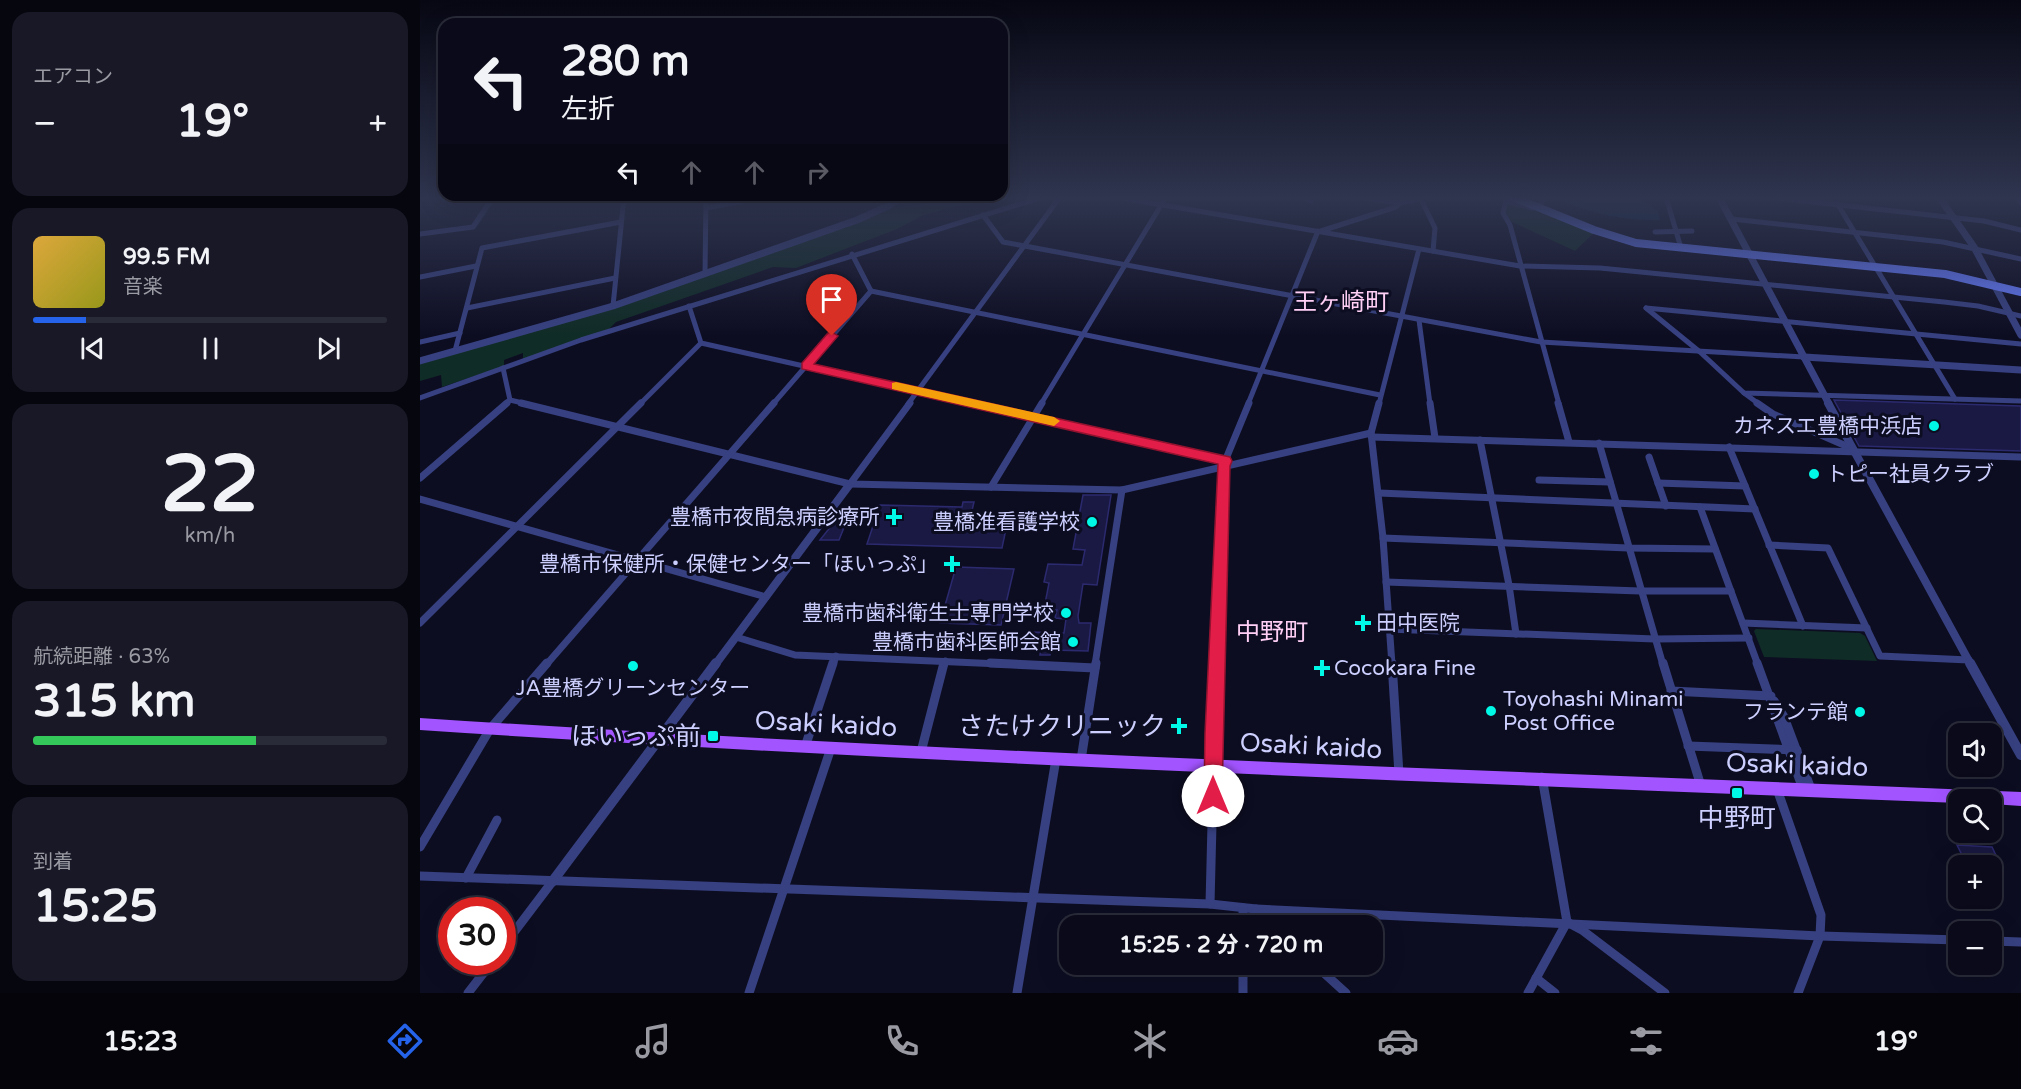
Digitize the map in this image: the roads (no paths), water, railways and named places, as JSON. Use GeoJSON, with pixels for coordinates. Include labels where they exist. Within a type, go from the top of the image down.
{"type":"FeatureCollection","features":[{"type":"Feature","properties":{"kind":"main road"},"geometry":{"type":"LineString","coordinates":[[1646,243],[1946,274],[2021,292]]}},
{"type":"Feature","properties":{"kind":"main road","name":"Osaki kaido"},"geometry":{"type":"LineString","coordinates":[[420,724],[660,740],[1056,759],[1399,774],[1542,777],[2021,799]]}},
{"type":"Feature","properties":{"kind":"street"},"geometry":{"type":"LineString","coordinates":[[455,351],[482,248],[507,243]]}},
{"type":"Feature","properties":{"kind":"street"},"geometry":{"type":"LineString","coordinates":[[613,306],[619,243]]}},
{"type":"Feature","properties":{"kind":"street"},"geometry":{"type":"LineString","coordinates":[[705,243],[705,273]]}},
{"type":"Feature","properties":{"kind":"street"},"geometry":{"type":"LineString","coordinates":[[420,361],[613,306],[790,243]]}},
{"type":"Feature","properties":{"kind":"street"},"geometry":{"type":"LineString","coordinates":[[420,398],[581,340],[888,243]]}},
{"type":"Feature","properties":{"kind":"street"},"geometry":{"type":"LineString","coordinates":[[1010,243],[1541,342],[2021,370]]}},
{"type":"Feature","properties":{"kind":"street"},"geometry":{"type":"LineString","coordinates":[[516,930],[850,484],[1025,243]]}},
{"type":"Feature","properties":{"kind":"street"},"geometry":{"type":"LineString","coordinates":[[991,487],[1081,334],[1138,243]]}},
{"type":"Feature","properties":{"kind":"street"},"geometry":{"type":"LineString","coordinates":[[1210,904],[1225,463],[1290,296],[1314,243]]}},
{"type":"Feature","properties":{"kind":"street"},"geometry":{"type":"LineString","coordinates":[[1386,243],[1520,266],[1600,268],[1895,299],[1944,302],[2021,316]]}},
{"type":"Feature","properties":{"kind":"street"},"geometry":{"type":"LineString","coordinates":[[1433,251],[1434,243]]}},
{"type":"Feature","properties":{"kind":"street"},"geometry":{"type":"LineString","coordinates":[[1514,243],[1569,442]]}},
{"type":"Feature","properties":{"kind":"street"},"geometry":{"type":"LineString","coordinates":[[1680,243],[1681,248]]}},
{"type":"Feature","properties":{"kind":"street"},"geometry":{"type":"LineString","coordinates":[[1745,243],[1784,321],[2021,755]]}},
{"type":"Feature","properties":{"kind":"street"},"geometry":{"type":"LineString","coordinates":[[1862,243],[1955,399]]}},
{"type":"Feature","properties":{"kind":"street"},"geometry":{"type":"LineString","coordinates":[[1945,243],[1974,247],[2021,258]]}},
{"type":"Feature","properties":{"kind":"street"},"geometry":{"type":"LineString","coordinates":[[1971,243],[2021,335]]}},
{"type":"Feature","properties":{"kind":"street"},"geometry":{"type":"LineString","coordinates":[[1399,774],[1383,538],[1372,435],[1380,395],[1419,249]]}},
{"type":"Feature","properties":{"kind":"street"},"geometry":{"type":"LineString","coordinates":[[852,254],[871,291]]}},
{"type":"Feature","properties":{"kind":"street"},"geometry":{"type":"LineString","coordinates":[[420,277],[476,266]]}},
{"type":"Feature","properties":{"kind":"street"},"geometry":{"type":"LineString","coordinates":[[467,308],[615,278]]}},
{"type":"Feature","properties":{"kind":"street"},"geometry":{"type":"LineString","coordinates":[[871,291],[1380,395]]}},
{"type":"Feature","properties":{"kind":"street"},"geometry":{"type":"LineString","coordinates":[[420,847],[490,729],[871,291]]}},
{"type":"Feature","properties":{"kind":"street"},"geometry":{"type":"LineString","coordinates":[[689,306],[701,343]]}},
{"type":"Feature","properties":{"kind":"street"},"geometry":{"type":"LineString","coordinates":[[1854,450],[1773,414],[1746,397],[1700,352],[1646,308],[2021,344]]}},
{"type":"Feature","properties":{"kind":"street"},"geometry":{"type":"LineString","coordinates":[[1419,320],[1435,438]]}},
{"type":"Feature","properties":{"kind":"street"},"geometry":{"type":"LineString","coordinates":[[420,342],[460,333]]}},
{"type":"Feature","properties":{"kind":"street"},"geometry":{"type":"LineString","coordinates":[[701,343],[1033,416],[1225,463]]}},
{"type":"Feature","properties":{"kind":"street"},"geometry":{"type":"LineString","coordinates":[[420,623],[701,343]]}},
{"type":"Feature","properties":{"kind":"street"},"geometry":{"type":"LineString","coordinates":[[503,368],[510,400]]}},
{"type":"Feature","properties":{"kind":"street"},"geometry":{"type":"LineString","coordinates":[[1744,393],[2021,401]]}},
{"type":"Feature","properties":{"kind":"street"},"geometry":{"type":"LineString","coordinates":[[510,400],[850,484],[1122,490],[1225,463],[1372,435],[2021,457]]}},
{"type":"Feature","properties":{"kind":"street"},"geometry":{"type":"LineString","coordinates":[[420,478],[510,400]]}},
{"type":"Feature","properties":{"kind":"street"},"geometry":{"type":"LineString","coordinates":[[1480,440],[1509,585],[1516,634]]}},
{"type":"Feature","properties":{"kind":"street"},"geometry":{"type":"LineString","coordinates":[[1599,443],[1640,591],[1701,786]]}},
{"type":"Feature","properties":{"kind":"street"},"geometry":{"type":"LineString","coordinates":[[1729,447],[1803,626]]}},
{"type":"Feature","properties":{"kind":"street"},"geometry":{"type":"LineString","coordinates":[[1649,457],[1666,506]]}},
{"type":"Feature","properties":{"kind":"street"},"geometry":{"type":"LineString","coordinates":[[1539,480],[1610,482]]}},
{"type":"Feature","properties":{"kind":"street"},"geometry":{"type":"LineString","coordinates":[[1658,483],[1745,486]]}},
{"type":"Feature","properties":{"kind":"street"},"geometry":{"type":"LineString","coordinates":[[1081,760],[1122,490]]}},
{"type":"Feature","properties":{"kind":"street"},"geometry":{"type":"LineString","coordinates":[[1379,493],[1755,509]]}},
{"type":"Feature","properties":{"kind":"street"},"geometry":{"type":"LineString","coordinates":[[420,499],[766,597]]}},
{"type":"Feature","properties":{"kind":"street"},"geometry":{"type":"LineString","coordinates":[[1700,507],[1807,789]]}},
{"type":"Feature","properties":{"kind":"street"},"geometry":{"type":"LineString","coordinates":[[1383,538],[1628,548],[1715,549]]}},
{"type":"Feature","properties":{"kind":"street"},"geometry":{"type":"LineString","coordinates":[[1769,545],[1828,548],[1880,656],[1969,660]]}},
{"type":"Feature","properties":{"kind":"street"},"geometry":{"type":"LineString","coordinates":[[1386,582],[1640,591],[1731,591]]}},
{"type":"Feature","properties":{"kind":"street"},"geometry":{"type":"LineString","coordinates":[[1743,623],[1867,628]]}},
{"type":"Feature","properties":{"kind":"street"},"geometry":{"type":"LineString","coordinates":[[1389,629],[1655,639],[1749,638]]}},
{"type":"Feature","properties":{"kind":"street"},"geometry":{"type":"LineString","coordinates":[[736,637],[795,655],[1095,668]]}},
{"type":"Feature","properties":{"kind":"street"},"geometry":{"type":"LineString","coordinates":[[805,747],[836,656]]}},
{"type":"Feature","properties":{"kind":"street"},"geometry":{"type":"LineString","coordinates":[[921,752],[945,661]]}},
{"type":"Feature","properties":{"kind":"street"},"geometry":{"type":"LineString","coordinates":[[1671,691],[1771,696]]}},
{"type":"Feature","properties":{"kind":"street"},"geometry":{"type":"LineString","coordinates":[[1688,746],[1793,750]]}},
{"type":"Feature","properties":{"kind":"street"},"geometry":{"type":"LineString","coordinates":[[749,993],[831,748]]}},
{"type":"Feature","properties":{"kind":"street"},"geometry":{"type":"LineString","coordinates":[[1017,993],[1056,759]]}},
{"type":"Feature","properties":{"kind":"street"},"geometry":{"type":"LineString","coordinates":[[1528,993],[1567,922],[1542,777]]}},
{"type":"Feature","properties":{"kind":"street"},"geometry":{"type":"LineString","coordinates":[[1776,788],[1821,915],[1820,936],[1798,993]]}},
{"type":"Feature","properties":{"kind":"street"},"geometry":{"type":"LineString","coordinates":[[466,878],[497,820]]}},
{"type":"Feature","properties":{"kind":"street"},"geometry":{"type":"LineString","coordinates":[[420,876],[1033,900],[1210,904],[1256,909],[1567,922],[1820,936],[1948,940]]}},
{"type":"Feature","properties":{"kind":"street"},"geometry":{"type":"LineString","coordinates":[[1243,908],[1243,915]]}},
{"type":"Feature","properties":{"kind":"street"},"geometry":{"type":"LineString","coordinates":[[1256,909],[1261,915]]}},
{"type":"Feature","properties":{"kind":"street"},"geometry":{"type":"LineString","coordinates":[[1567,922],[1582,930],[1665,993]]}},
{"type":"Feature","properties":{"kind":"street"},"geometry":{"type":"LineString","coordinates":[[2002,941],[2021,942]]}},
{"type":"Feature","properties":{"kind":"street"},"geometry":{"type":"LineString","coordinates":[[468,993],[482,975]]}},
{"type":"Feature","properties":{"kind":"street"},"geometry":{"type":"LineString","coordinates":[[1243,975],[1243,993]]}},
{"type":"Feature","properties":{"kind":"street"},"geometry":{"type":"LineString","coordinates":[[1326,975],[1346,993]]}},
{"type":"Feature","properties":{"kind":"street"},"geometry":{"type":"LineString","coordinates":[[1536,978],[1555,993]]}},
{"type":"Feature","properties":{"kind":"place","name":"カネスエ豊橋中浜店"},"geometry":{"type":"Point","coordinates":[1934,426]}},
{"type":"Feature","properties":{"kind":"place","name":"トピー社員クラブ"},"geometry":{"type":"Point","coordinates":[1814,474]}},
{"type":"Feature","properties":{"kind":"place","name":"豊橋市夜間急病診療所"},"geometry":{"type":"Point","coordinates":[894,517]}},
{"type":"Feature","properties":{"kind":"place","name":"豊橋准看護学校"},"geometry":{"type":"Point","coordinates":[1092,522]}},
{"type":"Feature","properties":{"kind":"place","name":"豊橋市保健所・保健センター「ほいっぷ」"},"geometry":{"type":"Point","coordinates":[952,564]}},
{"type":"Feature","properties":{"kind":"place","name":"豊橋市歯科衛生士専門学校"},"geometry":{"type":"Point","coordinates":[1066,613]}},
{"type":"Feature","properties":{"kind":"place","name":"田中医院"},"geometry":{"type":"Point","coordinates":[1363,623]}},
{"type":"Feature","properties":{"kind":"place","name":"豊橋市歯科医師会館"},"geometry":{"type":"Point","coordinates":[1073,642]}},
{"type":"Feature","properties":{"kind":"place","name":"JA豊橋グリーンセンター"},"geometry":{"type":"Point","coordinates":[633,666]}},
{"type":"Feature","properties":{"kind":"place","name":"Cocokara Fine"},"geometry":{"type":"Point","coordinates":[1322,668]}},
{"type":"Feature","properties":{"kind":"place","name":"Toyohashi Minami Post Office"},"geometry":{"type":"Point","coordinates":[1491,711]}},
{"type":"Feature","properties":{"kind":"place","name":"フランテ館"},"geometry":{"type":"Point","coordinates":[1860,712]}},
{"type":"Feature","properties":{"kind":"place","name":"さたけクリニック"},"geometry":{"type":"Point","coordinates":[1179,726]}},
{"type":"Feature","properties":{"kind":"place","name":"ほいっぷ前"},"geometry":{"type":"Point","coordinates":[713,736]}},
{"type":"Feature","properties":{"kind":"place","name":"中野町"},"geometry":{"type":"Point","coordinates":[1737,793]}},
{"type":"Feature","properties":{"kind":"district","name":"王ヶ崎町"},"geometry":{"type":"Point","coordinates":[1341,302]}},
{"type":"Feature","properties":{"kind":"district","name":"中野町"},"geometry":{"type":"Point","coordinates":[1272,632]}}]}
